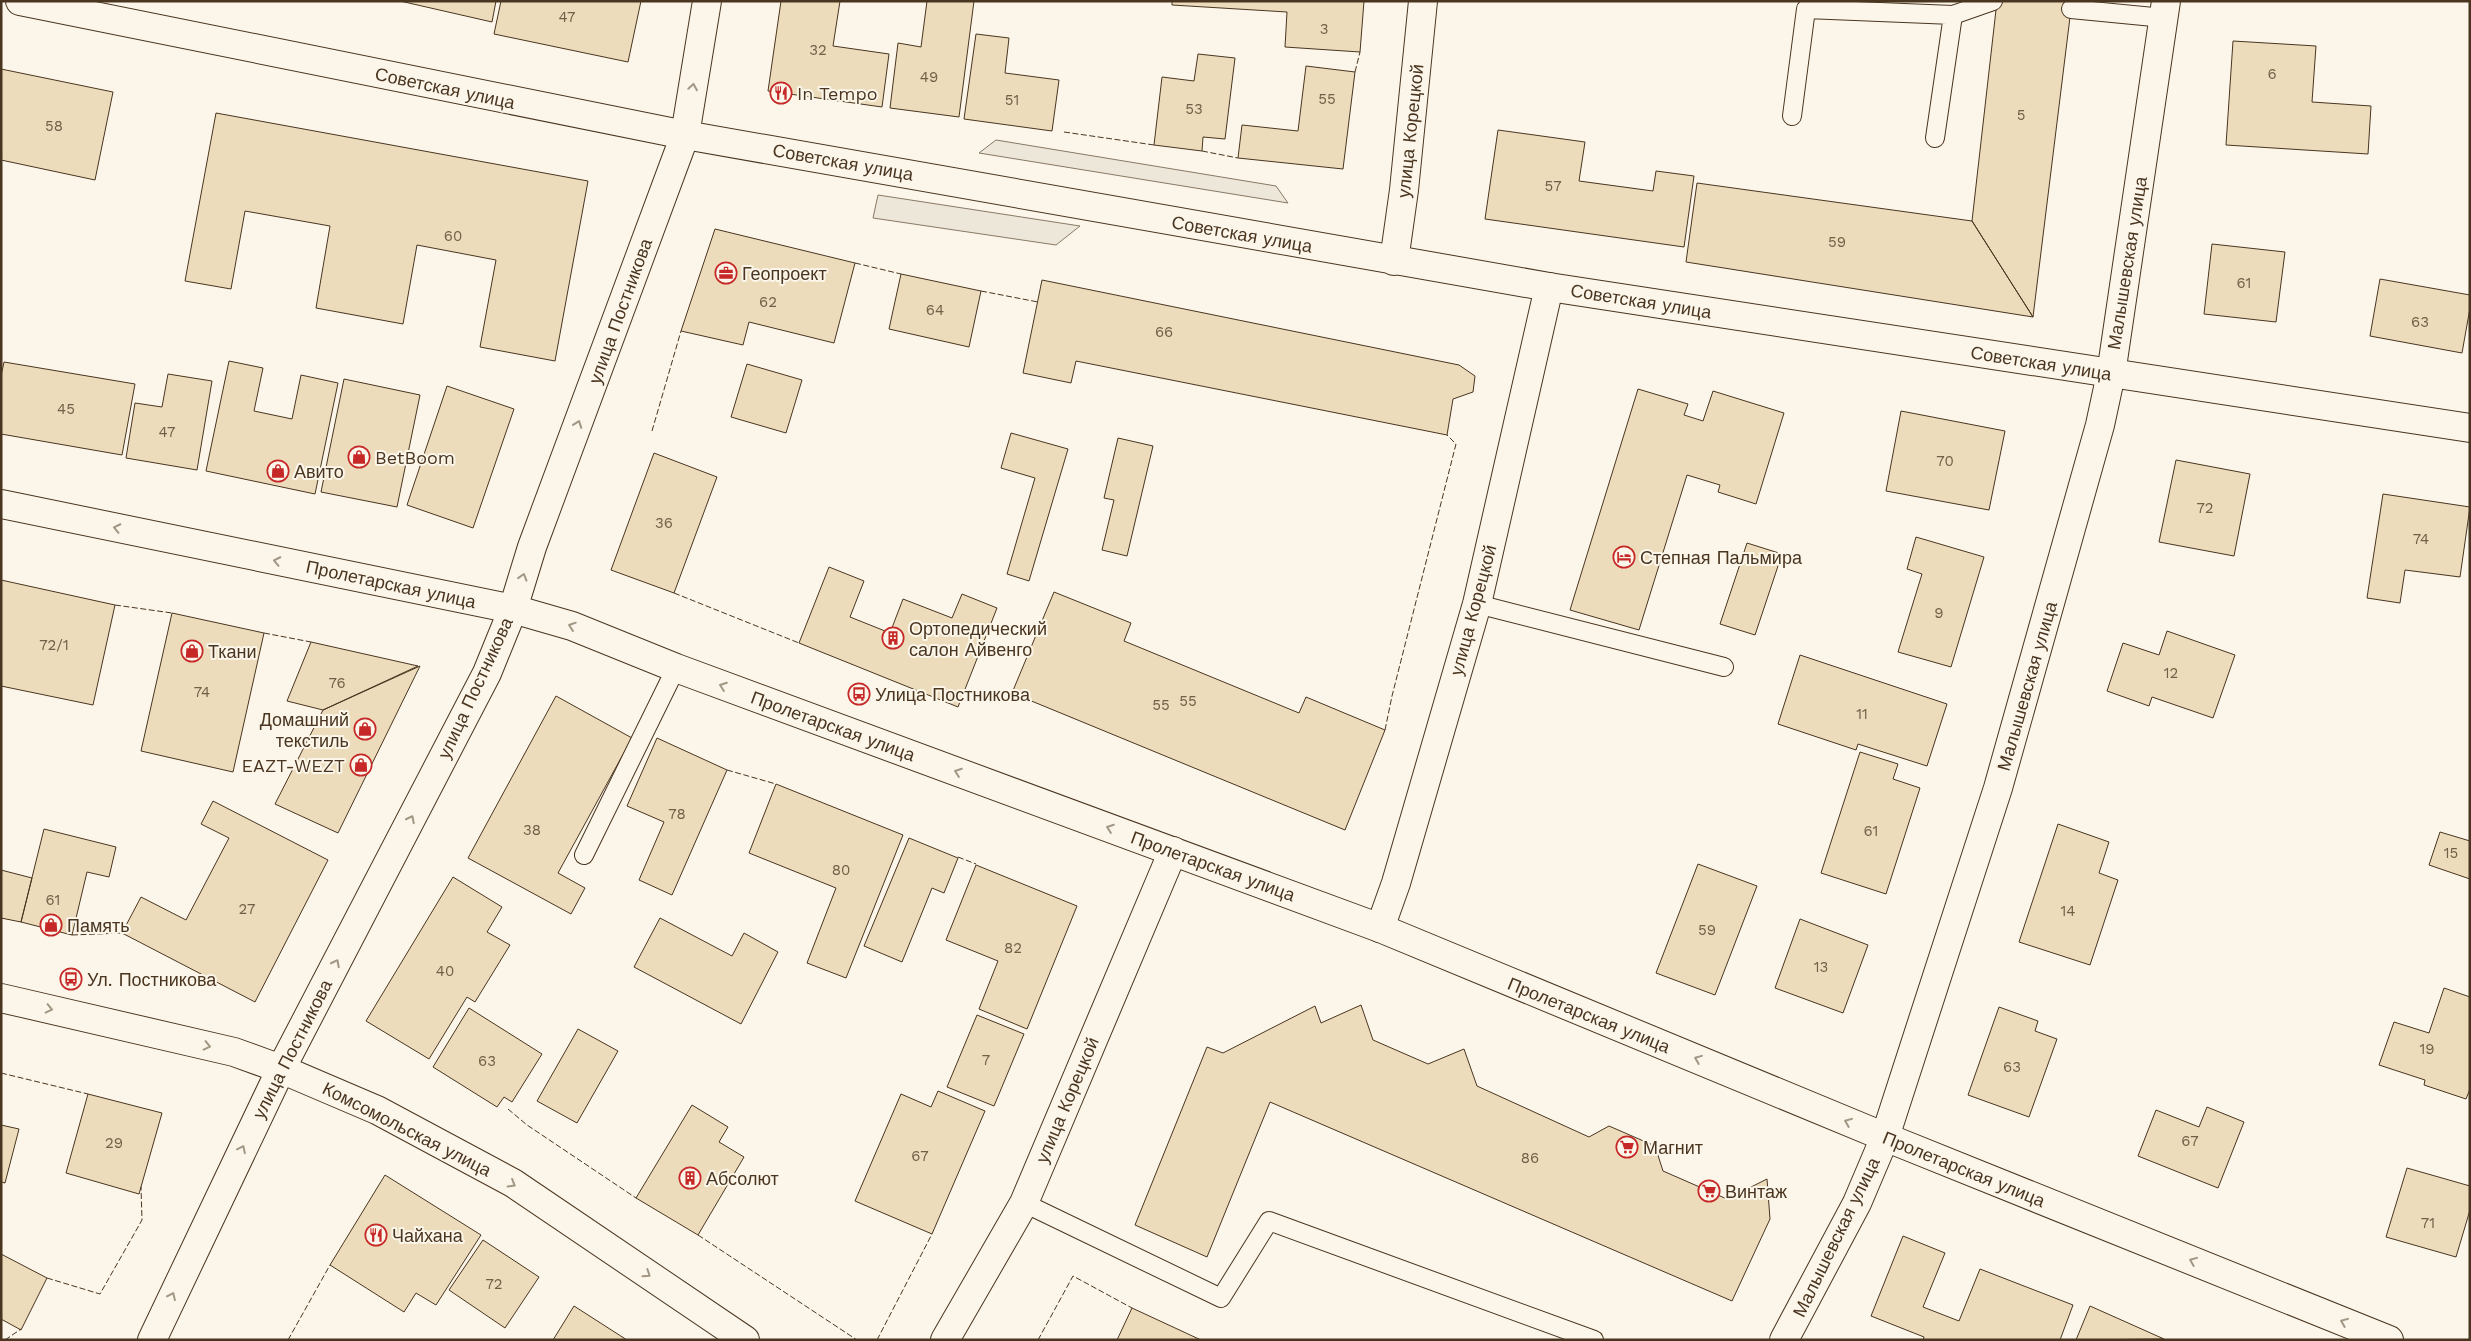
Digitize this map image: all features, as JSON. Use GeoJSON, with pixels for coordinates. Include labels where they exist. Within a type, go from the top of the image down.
{"type":"FeatureCollection","features":[{"type":"Feature","properties":{"kind":"street","name":"Советская улица"},"geometry":{"type":"LineString","coordinates":[[20,1],[686,135],[1394,261],[1549,287],[2470,428]]}},
{"type":"Feature","properties":{"kind":"street","name":"улица Постникова"},"geometry":{"type":"LineString","coordinates":[[152,1340],[281,1069],[487,673],[513,609],[536,538],[686,135],[707,1]]}},
{"type":"Feature","properties":{"kind":"street","name":"улица Корецкой"},"geometry":{"type":"LineString","coordinates":[[1394,261],[1404,190],[1423,1]]}},
{"type":"Feature","properties":{"kind":"street","name":"Малышевская улица"},"geometry":{"type":"LineString","coordinates":[[1784,1340],[1857,1203],[1885,1137],[1998,788],[2100,426],[2110,374],[2165,9]]}},
{"type":"Feature","properties":{"kind":"street","name":"улица Корецкой"},"geometry":{"type":"LineString","coordinates":[[1380,928],[1396,883],[1477,604],[1549,287]]}},
{"type":"Feature","properties":{"kind":"street","name":"Пролетарская улица"},"geometry":{"type":"LineString","coordinates":[[1,504],[513,609],[572,626],[676,668],[1380,928],[1885,1137],[2389,1340]]}},
{"type":"Feature","properties":{"kind":"street","name":"улица Корецкой"},"geometry":{"type":"LineString","coordinates":[[945,1340],[1024,1202],[1173,851]]}},
{"type":"Feature","properties":{"kind":"street","name":"Комсомольская улица"},"geometry":{"type":"LineString","coordinates":[[1,998],[234,1052],[281,1069],[376,1110],[513,1183],[745,1340]]}},
{"type":"Feature","properties":{"kind":"lane"},"geometry":{"type":"LineString","coordinates":[[1792,116],[1806,9],[1953,15],[1993,1]]}},
{"type":"Feature","properties":{"kind":"lane"},"geometry":{"type":"LineString","coordinates":[[2070,9],[2165,9]]}},
{"type":"Feature","properties":{"kind":"lane"},"geometry":{"type":"LineString","coordinates":[[1936,138],[1953,15]]}},
{"type":"Feature","properties":{"kind":"lane"},"geometry":{"type":"LineString","coordinates":[[1477,604],[1724,667]]}},
{"type":"Feature","properties":{"kind":"lane"},"geometry":{"type":"LineString","coordinates":[[584,855],[676,668]]}},
{"type":"Feature","properties":{"kind":"lane"},"geometry":{"type":"LineString","coordinates":[[1024,1202],[1221,1298],[1269,1221],[1594,1340]]}},
{"type":"Feature","properties":{"kind":"shaded area"},"geometry":{"type":"Polygon","coordinates":[[[996,140],[1276,186],[1288,203],[979,153],[996,140]]]}},
{"type":"Feature","properties":{"kind":"shaded area"},"geometry":{"type":"Polygon","coordinates":[[[878,195],[1080,226],[1056,245],[873,218],[878,195]]]}},
{"type":"Feature","properties":{"kind":"building"},"geometry":{"type":"Polygon","coordinates":[[[400,1],[496,1],[492,22],[400,1]]]}},
{"type":"Feature","properties":{"kind":"building"},"geometry":{"type":"Polygon","coordinates":[[[501,1],[641,1],[628,62],[494,34],[501,1]]]}},
{"type":"Feature","properties":{"kind":"building"},"geometry":{"type":"Polygon","coordinates":[[[781,1],[840,1],[833,46],[889,54],[882,107],[768,91],[781,1]]]}},
{"type":"Feature","properties":{"kind":"building"},"geometry":{"type":"Polygon","coordinates":[[[927,1],[974,1],[959,117],[890,108],[898,43],[921,47],[927,1]]]}},
{"type":"Feature","properties":{"kind":"building"},"geometry":{"type":"Polygon","coordinates":[[[1172,1],[1364,1],[1360,52],[1285,47],[1287,12],[1172,5],[1172,1]]]}},
{"type":"Feature","properties":{"kind":"building"},"geometry":{"type":"Polygon","coordinates":[[[1997,1],[2072,1],[2033,317],[1972,221],[1997,1]]]}},
{"type":"Feature","properties":{"kind":"building"},"geometry":{"type":"Polygon","coordinates":[[[976,34],[1009,38],[1005,73],[1059,80],[1052,131],[964,119],[976,34]]]}},
{"type":"Feature","properties":{"kind":"building"},"geometry":{"type":"Polygon","coordinates":[[[2233,41],[2316,46],[2312,102],[2371,106],[2368,154],[2226,145],[2233,41]]]}},
{"type":"Feature","properties":{"kind":"building"},"geometry":{"type":"Polygon","coordinates":[[[1198,54],[1235,58],[1225,139],[1203,137],[1202,151],[1154,145],[1162,77],[1194,81],[1198,54]]]}},
{"type":"Feature","properties":{"kind":"building"},"geometry":{"type":"Polygon","coordinates":[[[1306,66],[1355,72],[1343,169],[1238,158],[1242,125],[1298,131],[1306,66]]]}},
{"type":"Feature","properties":{"kind":"building"},"geometry":{"type":"Polygon","coordinates":[[[1,69],[113,92],[95,180],[1,160],[1,69]]]}},
{"type":"Feature","properties":{"kind":"building"},"geometry":{"type":"Polygon","coordinates":[[[216,113],[588,181],[555,361],[480,347],[496,260],[417,245],[403,324],[316,308],[330,226],[245,211],[231,289],[185,281],[216,113]]]}},
{"type":"Feature","properties":{"kind":"building"},"geometry":{"type":"Polygon","coordinates":[[[1498,130],[1585,142],[1579,181],[1653,191],[1656,171],[1694,176],[1684,247],[1485,219],[1498,130]]]}},
{"type":"Feature","properties":{"kind":"building"},"geometry":{"type":"Polygon","coordinates":[[[1697,183],[1972,221],[2033,317],[1686,262],[1697,183]]]}},
{"type":"Feature","properties":{"kind":"building"},"geometry":{"type":"Polygon","coordinates":[[[715,229],[855,263],[834,343],[749,322],[743,345],[681,331],[715,229]]]}},
{"type":"Feature","properties":{"kind":"building"},"geometry":{"type":"Polygon","coordinates":[[[2212,244],[2285,252],[2276,322],[2204,314],[2212,244]]]}},
{"type":"Feature","properties":{"kind":"building"},"geometry":{"type":"Polygon","coordinates":[[[901,274],[981,291],[969,347],[889,329],[901,274]]]}},
{"type":"Feature","properties":{"kind":"building"},"geometry":{"type":"Polygon","coordinates":[[[2380,279],[2470,295],[2470,308],[2462,353],[2370,336],[2380,279]]]}},
{"type":"Feature","properties":{"kind":"building"},"geometry":{"type":"Polygon","coordinates":[[[1042,280],[1459,365],[1475,376],[1473,392],[1453,399],[1447,435],[1076,361],[1071,383],[1023,373],[1042,280]]]}},
{"type":"Feature","properties":{"kind":"building"},"geometry":{"type":"Polygon","coordinates":[[[229,361],[263,368],[254,411],[292,419],[301,375],[338,383],[315,494],[206,471],[229,361]]]}},
{"type":"Feature","properties":{"kind":"building"},"geometry":{"type":"Polygon","coordinates":[[[4,362],[135,384],[122,455],[1,434],[1,376],[4,362]]]}},
{"type":"Feature","properties":{"kind":"building"},"geometry":{"type":"Polygon","coordinates":[[[747,364],[802,380],[786,433],[731,417],[747,364]]]}},
{"type":"Feature","properties":{"kind":"building"},"geometry":{"type":"Polygon","coordinates":[[[168,374],[212,381],[197,470],[126,458],[135,403],[162,407],[168,374]]]}},
{"type":"Feature","properties":{"kind":"building"},"geometry":{"type":"Polygon","coordinates":[[[344,379],[420,395],[397,507],[321,492],[344,379]]]}},
{"type":"Feature","properties":{"kind":"building"},"geometry":{"type":"Polygon","coordinates":[[[447,386],[514,409],[473,528],[407,505],[447,386]]]}},
{"type":"Feature","properties":{"kind":"building","name":"Степная Пальмира"},"geometry":{"type":"Polygon","coordinates":[[[1638,389],[1688,404],[1684,415],[1703,421],[1713,391],[1784,413],[1756,504],[1718,492],[1720,485],[1687,475],[1639,630],[1570,610],[1638,389]]]}},
{"type":"Feature","properties":{"kind":"building"},"geometry":{"type":"Polygon","coordinates":[[[1901,411],[2005,431],[1989,510],[1886,491],[1901,411]]]}},
{"type":"Feature","properties":{"kind":"building"},"geometry":{"type":"Polygon","coordinates":[[[1011,433],[1068,449],[1029,581],[1007,574],[1035,478],[1001,468],[1011,433]]]}},
{"type":"Feature","properties":{"kind":"building"},"geometry":{"type":"Polygon","coordinates":[[[1118,438],[1153,446],[1127,556],[1102,550],[1114,500],[1104,498],[1118,438]]]}},
{"type":"Feature","properties":{"kind":"building"},"geometry":{"type":"Polygon","coordinates":[[[654,453],[717,477],[674,593],[611,570],[654,453]]]}},
{"type":"Feature","properties":{"kind":"building"},"geometry":{"type":"Polygon","coordinates":[[[2176,460],[2250,474],[2234,556],[2159,542],[2176,460]]]}},
{"type":"Feature","properties":{"kind":"building"},"geometry":{"type":"Polygon","coordinates":[[[2383,494],[2470,507],[2460,577],[2405,570],[2400,603],[2367,598],[2383,494]]]}},
{"type":"Feature","properties":{"kind":"building"},"geometry":{"type":"Polygon","coordinates":[[[1916,537],[1984,557],[1951,667],[1898,652],[1922,574],[1907,569],[1916,537]]]}},
{"type":"Feature","properties":{"kind":"building"},"geometry":{"type":"Polygon","coordinates":[[[1747,543],[1782,554],[1755,635],[1720,624],[1747,543]]]}},
{"type":"Feature","properties":{"kind":"building","name":"Ортопедический салон Айвенго"},"geometry":{"type":"Polygon","coordinates":[[[829,567],[864,581],[850,617],[890,633],[903,599],[952,618],[962,594],[997,608],[958,707],[799,643],[829,567]]]}},
{"type":"Feature","properties":{"kind":"building"},"geometry":{"type":"Polygon","coordinates":[[[1,580],[115,605],[93,705],[1,686],[1,580]]]}},
{"type":"Feature","properties":{"kind":"building"},"geometry":{"type":"Polygon","coordinates":[[[1054,592],[1131,623],[1124,641],[1299,713],[1306,697],[1385,730],[1345,830],[1012,693],[1054,592]]]}},
{"type":"Feature","properties":{"kind":"building"},"geometry":{"type":"Polygon","coordinates":[[[172,613],[264,633],[233,772],[141,751],[172,613]]]}},
{"type":"Feature","properties":{"kind":"building"},"geometry":{"type":"Polygon","coordinates":[[[2167,631],[2235,655],[2213,718],[2152,697],[2149,706],[2107,691],[2123,643],[2159,655],[2167,631]]]}},
{"type":"Feature","properties":{"kind":"building"},"geometry":{"type":"Polygon","coordinates":[[[311,642],[418,666],[323,710],[287,701],[311,642]]]}},
{"type":"Feature","properties":{"kind":"building"},"geometry":{"type":"Polygon","coordinates":[[[1800,655],[1947,704],[1927,766],[1858,744],[1856,750],[1778,724],[1800,655]]]}},
{"type":"Feature","properties":{"kind":"building"},"geometry":{"type":"Polygon","coordinates":[[[420,666],[338,833],[275,804],[323,710],[420,666]]]}},
{"type":"Feature","properties":{"kind":"building"},"geometry":{"type":"Polygon","coordinates":[[[556,696],[632,738],[558,873],[585,888],[571,914],[468,858],[556,696]]]}},
{"type":"Feature","properties":{"kind":"building"},"geometry":{"type":"Polygon","coordinates":[[[657,738],[727,770],[672,895],[639,880],[664,822],[627,806],[657,738]]]}},
{"type":"Feature","properties":{"kind":"building"},"geometry":{"type":"Polygon","coordinates":[[[1860,752],[1898,764],[1893,779],[1920,788],[1886,894],[1821,873],[1860,752]]]}},
{"type":"Feature","properties":{"kind":"building"},"geometry":{"type":"Polygon","coordinates":[[[776,784],[903,835],[846,978],[807,963],[836,888],[749,853],[776,784]]]}},
{"type":"Feature","properties":{"kind":"building"},"geometry":{"type":"Polygon","coordinates":[[[213,801],[328,860],[255,1002],[122,933],[141,897],[186,920],[229,838],[201,824],[213,801]]]}},
{"type":"Feature","properties":{"kind":"building"},"geometry":{"type":"Polygon","coordinates":[[[2058,824],[2109,842],[2099,873],[2118,880],[2090,965],[2019,942],[2058,824]]]}},
{"type":"Feature","properties":{"kind":"building"},"geometry":{"type":"Polygon","coordinates":[[[44,829],[116,847],[109,877],[87,872],[72,935],[21,922],[44,829]]]}},
{"type":"Feature","properties":{"kind":"building"},"geometry":{"type":"Polygon","coordinates":[[[2440,832],[2470,841],[2470,879],[2429,865],[2440,832]]]}},
{"type":"Feature","properties":{"kind":"building"},"geometry":{"type":"Polygon","coordinates":[[[909,838],[958,858],[944,893],[932,888],[902,962],[864,946],[909,838]]]}},
{"type":"Feature","properties":{"kind":"building"},"geometry":{"type":"Polygon","coordinates":[[[1698,864],[1757,886],[1715,995],[1656,973],[1698,864]]]}},
{"type":"Feature","properties":{"kind":"building"},"geometry":{"type":"Polygon","coordinates":[[[976,865],[1077,906],[1027,1029],[979,1009],[998,961],[946,940],[976,865]]]}},
{"type":"Feature","properties":{"kind":"building"},"geometry":{"type":"Polygon","coordinates":[[[1,870],[32,878],[21,922],[1,918],[1,870]]]}},
{"type":"Feature","properties":{"kind":"building"},"geometry":{"type":"Polygon","coordinates":[[[453,877],[502,907],[487,932],[510,945],[475,1002],[467,997],[429,1059],[366,1021],[453,877]]]}},
{"type":"Feature","properties":{"kind":"building"},"geometry":{"type":"Polygon","coordinates":[[[660,918],[732,956],[744,933],[778,952],[741,1024],[634,967],[660,918]]]}},
{"type":"Feature","properties":{"kind":"building"},"geometry":{"type":"Polygon","coordinates":[[[1800,919],[1868,945],[1843,1013],[1775,988],[1800,919]]]}},
{"type":"Feature","properties":{"kind":"building"},"geometry":{"type":"Polygon","coordinates":[[[2444,988],[2470,997],[2470,1089],[2466,1099],[2424,1085],[2425,1080],[2379,1065],[2394,1022],[2429,1033],[2444,988]]]}},
{"type":"Feature","properties":{"kind":"building"},"geometry":{"type":"Polygon","coordinates":[[[1361,1005],[1373,1040],[1428,1064],[1464,1049],[1477,1086],[1589,1137],[1609,1126],[1655,1146],[1663,1171],[1727,1199],[1767,1179],[1770,1219],[1732,1301],[1270,1102],[1207,1257],[1135,1225],[1207,1047],[1223,1053],[1315,1006],[1321,1023],[1361,1005]]]}},
{"type":"Feature","properties":{"kind":"building"},"geometry":{"type":"Polygon","coordinates":[[[1999,1007],[2038,1021],[2035,1031],[2057,1039],[2029,1117],[1968,1095],[1999,1007]]]}},
{"type":"Feature","properties":{"kind":"building"},"geometry":{"type":"Polygon","coordinates":[[[469,1008],[542,1054],[512,1102],[504,1097],[497,1107],[433,1067],[469,1008]]]}},
{"type":"Feature","properties":{"kind":"building"},"geometry":{"type":"Polygon","coordinates":[[[977,1015],[1024,1034],[994,1106],[947,1087],[977,1015]]]}},
{"type":"Feature","properties":{"kind":"building"},"geometry":{"type":"Polygon","coordinates":[[[578,1029],[618,1051],[577,1123],[537,1101],[578,1029]]]}},
{"type":"Feature","properties":{"kind":"building"},"geometry":{"type":"Polygon","coordinates":[[[938,1091],[985,1111],[932,1234],[855,1201],[901,1094],[931,1107],[938,1091]]]}},
{"type":"Feature","properties":{"kind":"building"},"geometry":{"type":"Polygon","coordinates":[[[88,1094],[162,1113],[139,1194],[66,1173],[88,1094]]]}},
{"type":"Feature","properties":{"kind":"building","name":"Абсолют"},"geometry":{"type":"Polygon","coordinates":[[[692,1105],[728,1127],[719,1142],[744,1157],[698,1235],[636,1198],[692,1105]]]}},
{"type":"Feature","properties":{"kind":"building"},"geometry":{"type":"Polygon","coordinates":[[[2207,1107],[2244,1122],[2218,1188],[2138,1156],[2156,1110],[2199,1127],[2207,1107]]]}},
{"type":"Feature","properties":{"kind":"building"},"geometry":{"type":"Polygon","coordinates":[[[1,1125],[19,1129],[5,1183],[1,1182],[1,1125]]]}},
{"type":"Feature","properties":{"kind":"building"},"geometry":{"type":"Polygon","coordinates":[[[2407,1168],[2470,1186],[2470,1210],[2456,1257],[2386,1237],[2407,1168]]]}},
{"type":"Feature","properties":{"kind":"building"},"geometry":{"type":"Polygon","coordinates":[[[385,1175],[481,1235],[436,1305],[416,1293],[404,1312],[330,1265],[385,1175]]]}},
{"type":"Feature","properties":{"kind":"building"},"geometry":{"type":"Polygon","coordinates":[[[1903,1236],[1945,1253],[1923,1307],[1959,1321],[1980,1269],[2073,1305],[2060,1340],[1923,1340],[1924,1337],[1871,1316],[1903,1236]]]}},
{"type":"Feature","properties":{"kind":"building"},"geometry":{"type":"Polygon","coordinates":[[[483,1240],[539,1277],[505,1328],[449,1290],[483,1240]]]}},
{"type":"Feature","properties":{"kind":"building"},"geometry":{"type":"Polygon","coordinates":[[[1,1254],[47,1278],[21,1330],[1,1319],[1,1254]]]}},
{"type":"Feature","properties":{"kind":"building"},"geometry":{"type":"Polygon","coordinates":[[[574,1306],[627,1340],[553,1340],[574,1306]]]}},
{"type":"Feature","properties":{"kind":"building"},"geometry":{"type":"Polygon","coordinates":[[[2090,1306],[2164,1339],[2076,1340],[2090,1306]]]}},
{"type":"Feature","properties":{"kind":"building"},"geometry":{"type":"Polygon","coordinates":[[[1132,1308],[1201,1340],[1117,1340],[1132,1308]]]}},
{"type":"Feature","properties":{"kind":"fence"},"geometry":{"type":"LineString","coordinates":[[1355,72],[1360,52]]}},
{"type":"Feature","properties":{"kind":"fence"},"geometry":{"type":"LineString","coordinates":[[1064,132],[1154,145]]}},
{"type":"Feature","properties":{"kind":"fence"},"geometry":{"type":"LineString","coordinates":[[1202,151],[1238,158]]}},
{"type":"Feature","properties":{"kind":"fence"},"geometry":{"type":"LineString","coordinates":[[855,263],[901,274]]}},
{"type":"Feature","properties":{"kind":"fence"},"geometry":{"type":"LineString","coordinates":[[981,291],[1038,302]]}},
{"type":"Feature","properties":{"kind":"fence"},"geometry":{"type":"LineString","coordinates":[[652,431],[681,331]]}},
{"type":"Feature","properties":{"kind":"fence"},"geometry":{"type":"LineString","coordinates":[[1385,730],[1456,444],[1447,435]]}},
{"type":"Feature","properties":{"kind":"fence"},"geometry":{"type":"LineString","coordinates":[[674,593],[799,643]]}},
{"type":"Feature","properties":{"kind":"fence"},"geometry":{"type":"LineString","coordinates":[[115,605],[172,613]]}},
{"type":"Feature","properties":{"kind":"fence"},"geometry":{"type":"LineString","coordinates":[[264,633],[311,642]]}},
{"type":"Feature","properties":{"kind":"fence"},"geometry":{"type":"LineString","coordinates":[[727,770],[776,784]]}},
{"type":"Feature","properties":{"kind":"fence"},"geometry":{"type":"LineString","coordinates":[[958,857],[976,864]]}},
{"type":"Feature","properties":{"kind":"fence"},"geometry":{"type":"LineString","coordinates":[[72,935],[122,933]]}},
{"type":"Feature","properties":{"kind":"fence"},"geometry":{"type":"LineString","coordinates":[[1,1073],[88,1094]]}},
{"type":"Feature","properties":{"kind":"fence"},"geometry":{"type":"LineString","coordinates":[[508,1109],[527,1125],[636,1198]]}},
{"type":"Feature","properties":{"kind":"fence"},"geometry":{"type":"LineString","coordinates":[[47,1278],[100,1294],[142,1220],[141,1187]]}},
{"type":"Feature","properties":{"kind":"fence"},"geometry":{"type":"LineString","coordinates":[[877,1340],[932,1234]]}},
{"type":"Feature","properties":{"kind":"fence"},"geometry":{"type":"LineString","coordinates":[[698,1235],[857,1340]]}},
{"type":"Feature","properties":{"kind":"fence"},"geometry":{"type":"LineString","coordinates":[[288,1340],[330,1265]]}},
{"type":"Feature","properties":{"kind":"fence"},"geometry":{"type":"LineString","coordinates":[[1038,1340],[1073,1276],[1132,1308]]}},
{"type":"Feature","properties":{"kind":"fence"},"geometry":{"type":"LineString","coordinates":[[5,1340],[21,1329]]}},
{"type":"Feature","properties":{"kind":"place","name":"In Tempo"},"geometry":{"type":"Point","coordinates":[781,93]}},
{"type":"Feature","properties":{"kind":"place","name":"Геопроект"},"geometry":{"type":"Point","coordinates":[726,273]}},
{"type":"Feature","properties":{"kind":"place","name":"BetBoom"},"geometry":{"type":"Point","coordinates":[359,457]}},
{"type":"Feature","properties":{"kind":"place","name":"Авито"},"geometry":{"type":"Point","coordinates":[278,471]}},
{"type":"Feature","properties":{"kind":"place","name":"Степная Пальмира"},"geometry":{"type":"Point","coordinates":[1624,557]}},
{"type":"Feature","properties":{"kind":"place","name":"Ортопедический салон Айвенго"},"geometry":{"type":"Point","coordinates":[893,638]}},
{"type":"Feature","properties":{"kind":"place","name":"Ткани"},"geometry":{"type":"Point","coordinates":[192,651]}},
{"type":"Feature","properties":{"kind":"place","name":"Улица Постникова"},"geometry":{"type":"Point","coordinates":[859,694]}},
{"type":"Feature","properties":{"kind":"place","name":"Домашний текстиль"},"geometry":{"type":"Point","coordinates":[365,729]}},
{"type":"Feature","properties":{"kind":"place","name":"EAZT-WEZT"},"geometry":{"type":"Point","coordinates":[361,765]}},
{"type":"Feature","properties":{"kind":"place","name":"Память"},"geometry":{"type":"Point","coordinates":[51,925]}},
{"type":"Feature","properties":{"kind":"place","name":"Ул. Постникова"},"geometry":{"type":"Point","coordinates":[71,979]}},
{"type":"Feature","properties":{"kind":"place","name":"Магнит"},"geometry":{"type":"Point","coordinates":[1627,1147]}},
{"type":"Feature","properties":{"kind":"place","name":"Абсолют"},"geometry":{"type":"Point","coordinates":[690,1178]}},
{"type":"Feature","properties":{"kind":"place","name":"Винтаж"},"geometry":{"type":"Point","coordinates":[1709,1191]}},
{"type":"Feature","properties":{"kind":"place","name":"Чайхана"},"geometry":{"type":"Point","coordinates":[376,1235]}}]}
